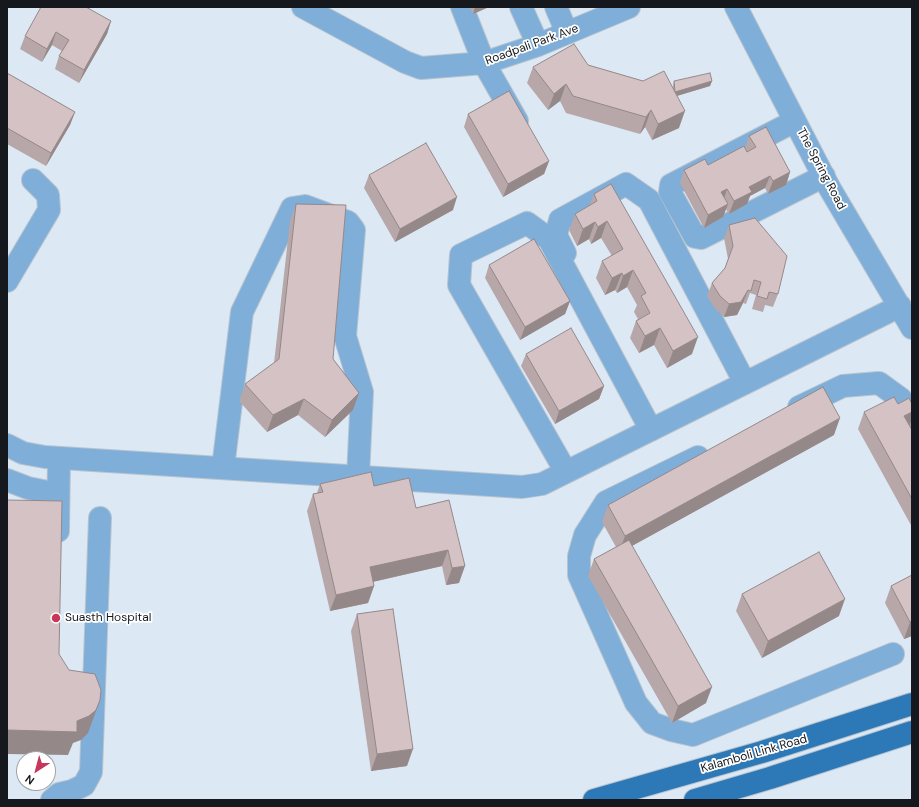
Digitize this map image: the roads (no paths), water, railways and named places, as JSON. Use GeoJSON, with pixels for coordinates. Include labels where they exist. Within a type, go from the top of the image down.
{"type":"FeatureCollection","features":[{"type":"Feature","properties":{"kind":"main road","name":"Kalamboli Link Road"},"geometry":{"type":"LineString","coordinates":[[594,800],[762,752],[912,704]]}},
{"type":"Feature","properties":{"kind":"main road"},"geometry":{"type":"LineString","coordinates":[[695,800],[770,778],[912,732]]}},
{"type":"Feature","properties":{"kind":"street","name":"Roadpali Park Ave"},"geometry":{"type":"LineString","coordinates":[[303,7],[405,62],[421,68],[484,63],[538,45],[621,9]]}},
{"type":"Feature","properties":{"kind":"street"},"geometry":{"type":"LineString","coordinates":[[462,7],[484,63],[526,138]]}},
{"type":"Feature","properties":{"kind":"street"},"geometry":{"type":"LineString","coordinates":[[521,7],[538,45]]}},
{"type":"Feature","properties":{"kind":"street"},"geometry":{"type":"LineString","coordinates":[[556,7],[567,33]]}},
{"type":"Feature","properties":{"kind":"street","name":"The Spring Road"},"geometry":{"type":"LineString","coordinates":[[736,7],[827,181],[912,328]]}},
{"type":"Feature","properties":{"kind":"street"},"geometry":{"type":"LineString","coordinates":[[795,121],[672,185],[670,192],[695,237],[701,238],[795,190],[827,181]]}},
{"type":"Feature","properties":{"kind":"street"},"geometry":{"type":"LineString","coordinates":[[766,136],[795,190]]}},
{"type":"Feature","properties":{"kind":"street"},"geometry":{"type":"LineString","coordinates":[[7,281],[49,210],[48,195],[33,180]]}},
{"type":"Feature","properties":{"kind":"street"},"geometry":{"type":"LineString","coordinates":[[757,228],[827,181]]}},
{"type":"Feature","properties":{"kind":"street"},"geometry":{"type":"LineString","coordinates":[[656,428],[556,235],[560,220],[626,184],[649,200],[745,383]]}},
{"type":"Feature","properties":{"kind":"street"},"geometry":{"type":"LineString","coordinates":[[222,468],[242,312],[292,208],[305,206],[348,222],[354,230],[345,336],[362,392],[358,477]]}},
{"type":"Feature","properties":{"kind":"street"},"geometry":{"type":"LineString","coordinates":[[566,472],[459,285],[461,254],[528,223],[549,239],[656,428]]}},
{"type":"Feature","properties":{"kind":"street"},"geometry":{"type":"LineString","coordinates":[[7,445],[23,453],[59,458],[522,488],[542,484],[900,306]]}},
{"type":"Feature","properties":{"kind":"street"},"geometry":{"type":"LineString","coordinates":[[778,418],[842,386],[879,383],[908,403]]}},
{"type":"Feature","properties":{"kind":"street"},"geometry":{"type":"LineString","coordinates":[[713,449],[606,502],[585,535],[579,556],[579,575],[636,703],[652,723],[670,730],[693,735],[893,654]]}},
{"type":"Feature","properties":{"kind":"street"},"geometry":{"type":"LineString","coordinates":[[57,550],[59,458]]}},
{"type":"Feature","properties":{"kind":"street"},"geometry":{"type":"LineString","coordinates":[[7,480],[28,488],[58,494]]}},
{"type":"Feature","properties":{"kind":"street"},"geometry":{"type":"LineString","coordinates":[[52,800],[59,794],[72,791],[84,785],[91,772],[84,688],[100,518]]}},
{"type":"Feature","properties":{"kind":"place","name":"Suasth Hospital"},"geometry":{"type":"Point","coordinates":[56,618]}}]}
